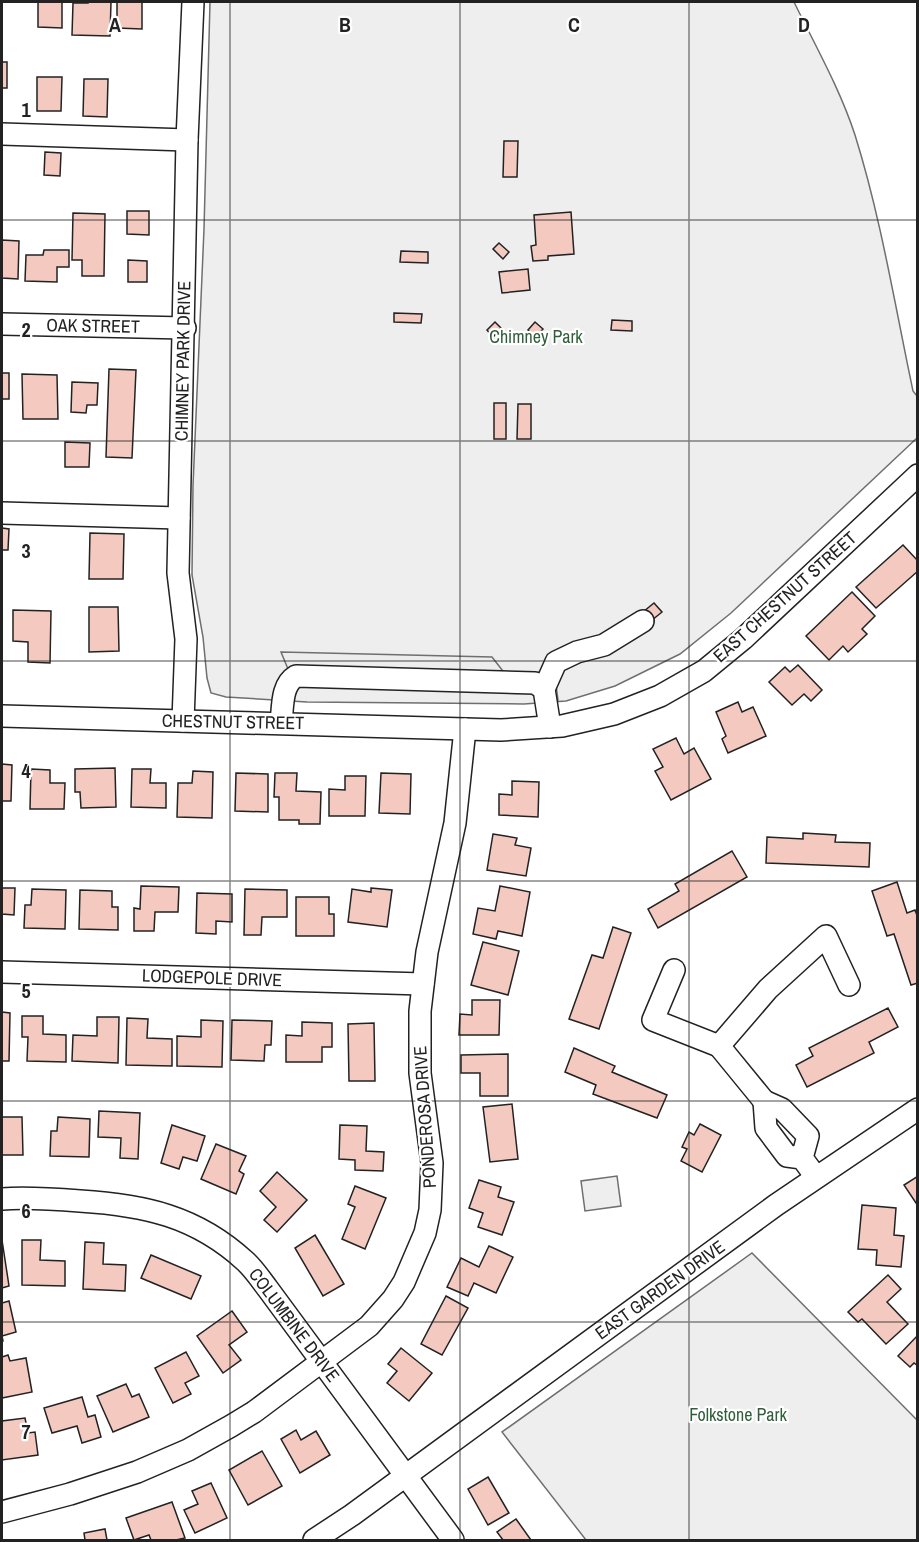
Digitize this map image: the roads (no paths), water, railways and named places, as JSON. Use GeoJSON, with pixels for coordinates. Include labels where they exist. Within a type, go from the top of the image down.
{"type":"FeatureCollection","features":[{"type":"Feature","properties":{"kind":"street","name":"CHIMNEY PARK DRIVE"},"geometry":{"type":"LineString","coordinates":[[183,721],[186,639],[178,573],[188,140],[194,2]]}},
{"type":"Feature","properties":{"kind":"street"},"geometry":{"type":"LineString","coordinates":[[2,134],[188,140]]}},
{"type":"Feature","properties":{"kind":"street","name":"OAK STREET"},"geometry":{"type":"LineString","coordinates":[[2,324],[184,328]]}},
{"type":"Feature","properties":{"kind":"street","name":"EAST CHESTNUT STREET"},"geometry":{"type":"LineString","coordinates":[[465,729],[501,730],[550,727],[588,721],[614,714],[660,696],[704,671],[743,639],[918,475]]}},
{"type":"Feature","properties":{"kind":"street"},"geometry":{"type":"LineString","coordinates":[[2,513],[179,519]]}},
{"type":"Feature","properties":{"kind":"street"},"geometry":{"type":"LineString","coordinates":[[550,727],[544,689],[556,662],[577,652],[604,645],[643,621]]}},
{"type":"Feature","properties":{"kind":"street"},"geometry":{"type":"LineString","coordinates":[[281,723],[285,690],[288,682],[296,676],[535,683],[544,689]]}},
{"type":"Feature","properties":{"kind":"street","name":"CHESTNUT STREET"},"geometry":{"type":"LineString","coordinates":[[2,716],[465,729]]}},
{"type":"Feature","properties":{"kind":"street","name":"PONDEROSA DRIVE"},"geometry":{"type":"LineString","coordinates":[[2,1512],[70,1494],[137,1472],[188,1450],[254,1412],[322,1361],[378,1317],[404,1282],[425,1233],[430,1210],[432,1163],[420,1072],[420,1011],[427,952],[456,823],[465,729]]}},
{"type":"Feature","properties":{"kind":"street"},"geometry":{"type":"LineString","coordinates":[[719,1046],[768,989],[826,936],[849,985]]}},
{"type":"Feature","properties":{"kind":"street"},"geometry":{"type":"LineString","coordinates":[[674,970],[653,1020],[719,1046],[764,1101],[782,1109],[808,1136],[802,1158],[816,1177]]}},
{"type":"Feature","properties":{"kind":"street","name":"LODGEPOLE DRIVE"},"geometry":{"type":"LineString","coordinates":[[2,972],[423,984]]}},
{"type":"Feature","properties":{"kind":"street","name":"EAST GARDEN DRIVE"},"geometry":{"type":"LineString","coordinates":[[314,1540],[816,1177],[918,1109]]}},
{"type":"Feature","properties":{"kind":"street","name":"COLUMBINE DRIVE"},"geometry":{"type":"LineString","coordinates":[[2,1199],[38,1198],[142,1207],[192,1223],[212,1235],[246,1262],[322,1361],[453,1540]]}},
{"type":"Feature","properties":{"kind":"park label","name":"Chimney Park"},"geometry":{"type":"Point","coordinates":[536,337]}},
{"type":"Feature","properties":{"kind":"park label","name":"Folkstone Park"},"geometry":{"type":"Point","coordinates":[738,1415]}}]}
